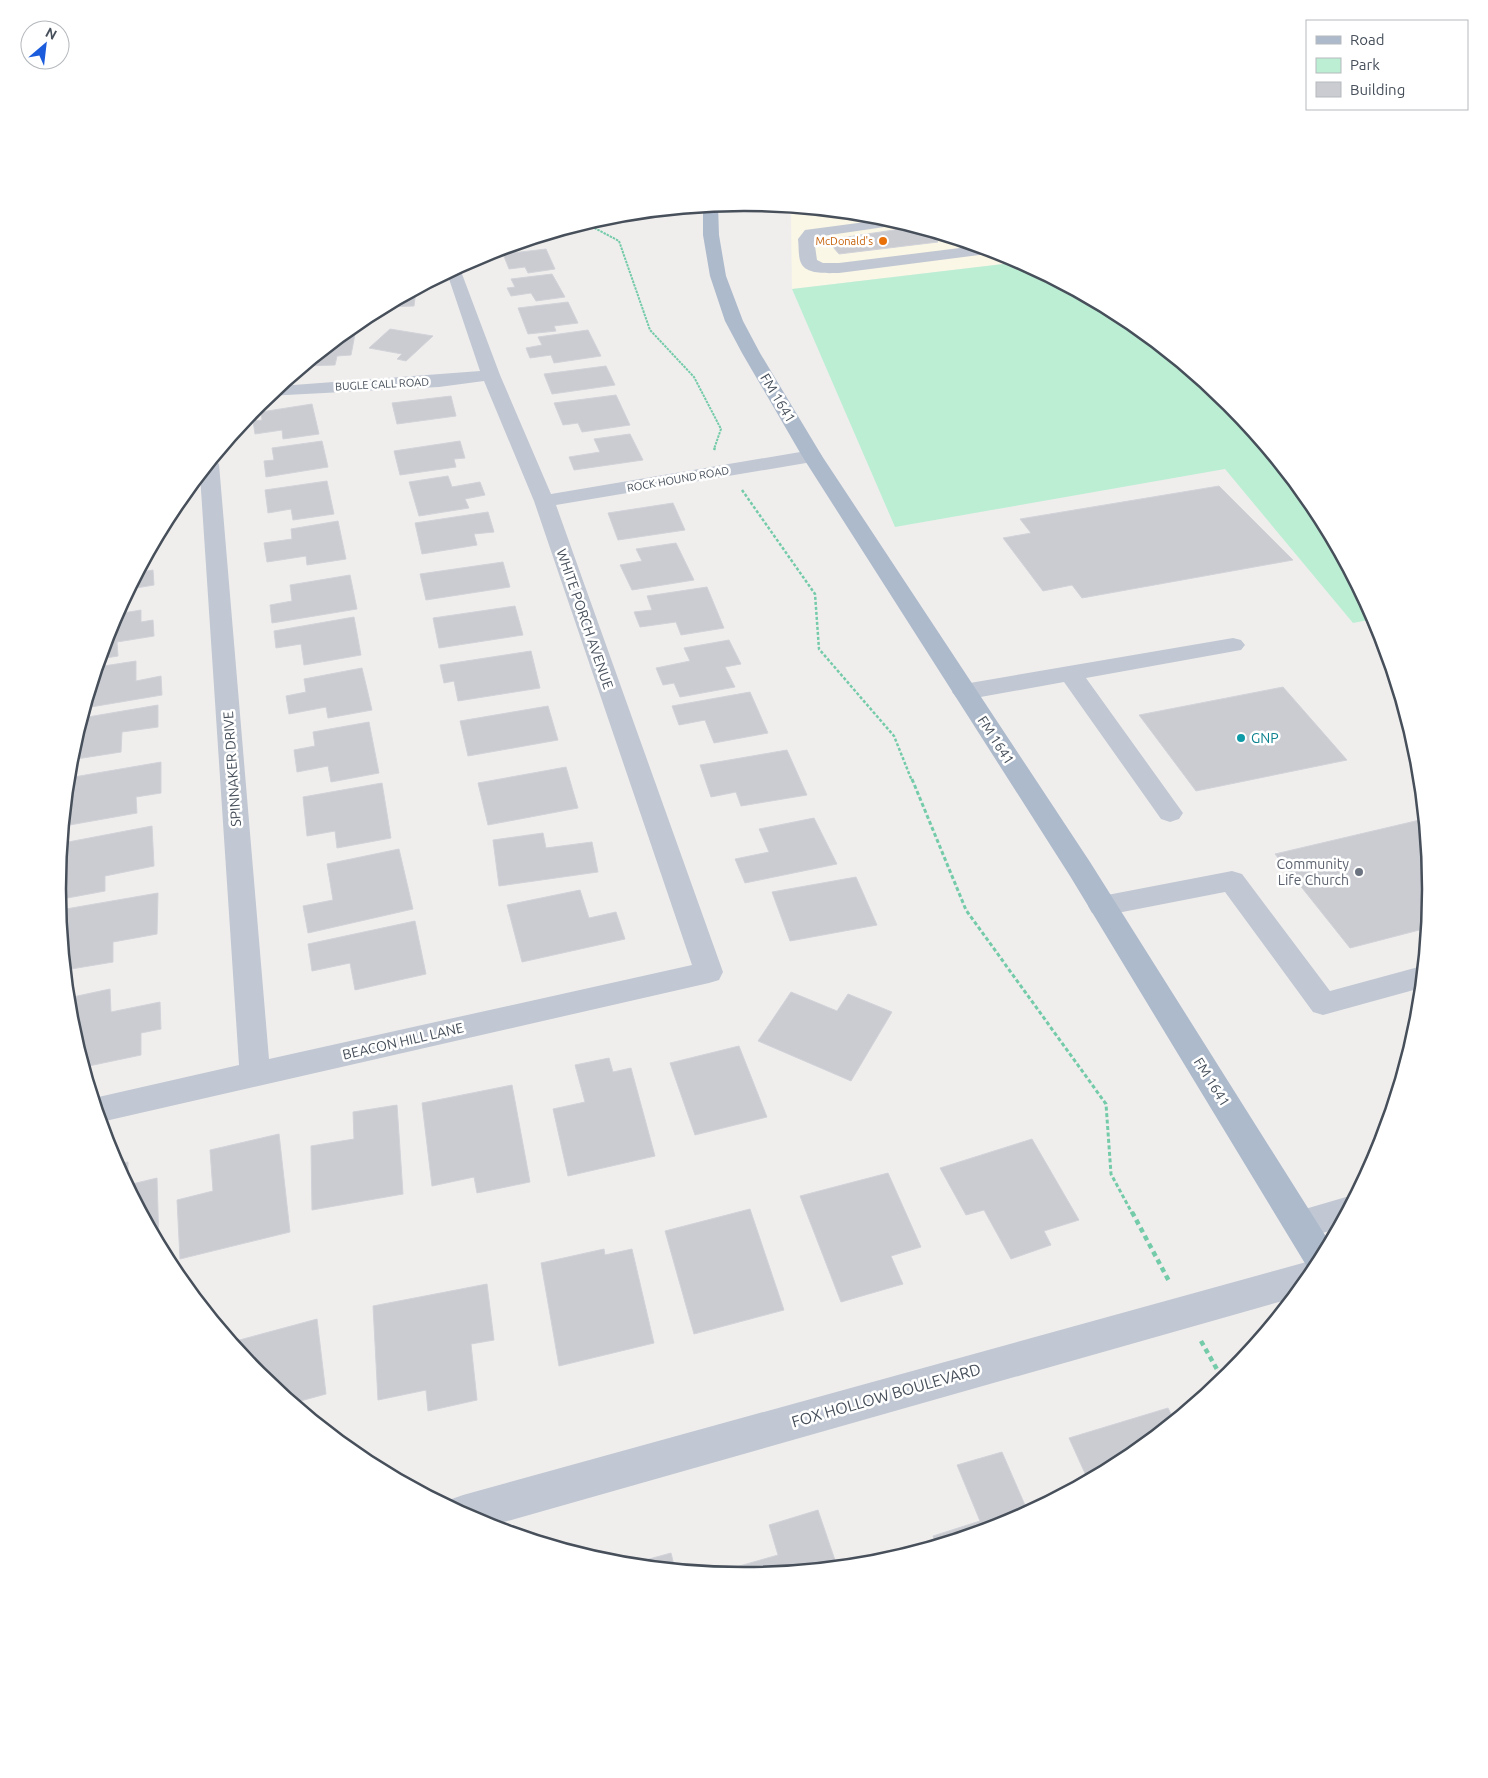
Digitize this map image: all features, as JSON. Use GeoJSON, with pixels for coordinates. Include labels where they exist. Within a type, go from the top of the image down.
{"type":"FeatureCollection","features":[{"type":"Feature","properties":{"kind":"main road","name":"FM 1641"},"geometry":{"type":"LineString","coordinates":[[711,213],[713,252],[724,297],[751,353],[812,456],[1102,906],[1317,1252]]}},
{"type":"Feature","properties":{"kind":"street"},"geometry":{"type":"LineString","coordinates":[[869,223],[828,224],[811,233],[806,239],[809,263],[822,268],[839,268],[927,257],[965,248]]}},
{"type":"Feature","properties":{"kind":"street"},"geometry":{"type":"LineString","coordinates":[[927,257],[941,241]]}},
{"type":"Feature","properties":{"kind":"street","name":"WHITE PORCH AVENUE"},"geometry":{"type":"LineString","coordinates":[[456,276],[491,375],[544,501],[709,972]]}},
{"type":"Feature","properties":{"kind":"street","name":"BUGLE CALL ROAD"},"geometry":{"type":"LineString","coordinates":[[284,391],[439,381],[491,375]]}},
{"type":"Feature","properties":{"kind":"street","name":"ROCK HOUND ROAD"},"geometry":{"type":"LineString","coordinates":[[544,501],[812,456]]}},
{"type":"Feature","properties":{"kind":"street","name":"SPINNAKER DRIVE"},"geometry":{"type":"LineString","coordinates":[[210,472],[255,1075]]}},
{"type":"Feature","properties":{"kind":"street"},"geometry":{"type":"LineString","coordinates":[[964,692],[1233,645]]}},
{"type":"Feature","properties":{"kind":"street"},"geometry":{"type":"LineString","coordinates":[[1070,673],[1170,814]]}},
{"type":"Feature","properties":{"kind":"street"},"geometry":{"type":"LineString","coordinates":[[1102,906],[1232,881],[1323,1004],[1416,980]]}},
{"type":"Feature","properties":{"kind":"street","name":"BEACON HILL LANE"},"geometry":{"type":"LineString","coordinates":[[103,1109],[709,972]]}},
{"type":"Feature","properties":{"kind":"street"},"geometry":{"type":"LineString","coordinates":[[1300,1224],[1339,1214]]}},
{"type":"Feature","properties":{"kind":"street","name":"FOX HOLLOW BOULEVARD"},"geometry":{"type":"LineString","coordinates":[[475,1511],[1298,1280]]}},
{"type":"Feature","properties":{"kind":"path"},"geometry":{"type":"LineString","coordinates":[[595,228],[619,241],[650,330],[694,377],[721,429],[714,450],[815,594],[818,649],[894,736],[966,910],[1106,1104],[1111,1174],[1219,1372]]}},
{"type":"Feature","properties":{"kind":"shaded area"},"geometry":{"type":"Polygon","coordinates":[[[791,213],[876,224],[919,234],[962,247],[1005,264],[792,289],[791,213]]]}},
{"type":"Feature","properties":{"kind":"green space"},"geometry":{"type":"Polygon","coordinates":[[[1005,264],[1044,281],[1083,302],[1121,325],[1157,351],[1191,379],[1254,442],[1308,512],[1352,589],[1366,621],[1353,623],[1225,469],[895,527],[792,289],[1005,264]]]}},
{"type":"Feature","properties":{"kind":"building","name":"McDonald's"},"geometry":{"type":"Polygon","coordinates":[[[899,229],[935,239],[938,242],[839,254],[827,240],[899,229]]]}},
{"type":"Feature","properties":{"kind":"building"},"geometry":{"type":"Polygon","coordinates":[[[546,249],[555,269],[528,273],[525,267],[509,269],[504,256],[546,249]]]}},
{"type":"Feature","properties":{"kind":"building"},"geometry":{"type":"Polygon","coordinates":[[[552,274],[565,297],[536,301],[531,293],[511,296],[507,288],[515,287],[511,279],[552,274]]]}},
{"type":"Feature","properties":{"kind":"building"},"geometry":{"type":"Polygon","coordinates":[[[415,297],[414,306],[398,307],[415,297]]]}},
{"type":"Feature","properties":{"kind":"building"},"geometry":{"type":"Polygon","coordinates":[[[568,302],[578,323],[554,326],[556,331],[528,334],[518,308],[568,302]]]}},
{"type":"Feature","properties":{"kind":"building"},"geometry":{"type":"Polygon","coordinates":[[[390,329],[433,336],[406,361],[397,359],[402,354],[369,348],[390,329]]]}},
{"type":"Feature","properties":{"kind":"building"},"geometry":{"type":"Polygon","coordinates":[[[588,330],[601,356],[554,363],[551,355],[530,358],[526,348],[542,345],[538,337],[588,330]]]}},
{"type":"Feature","properties":{"kind":"building"},"geometry":{"type":"Polygon","coordinates":[[[354,334],[351,355],[337,356],[335,365],[313,366],[331,351],[354,334]]]}},
{"type":"Feature","properties":{"kind":"building"},"geometry":{"type":"Polygon","coordinates":[[[606,366],[615,385],[552,394],[544,374],[606,366]]]}},
{"type":"Feature","properties":{"kind":"building"},"geometry":{"type":"Polygon","coordinates":[[[616,395],[630,425],[582,432],[578,423],[563,425],[554,403],[616,395]]]}},
{"type":"Feature","properties":{"kind":"building"},"geometry":{"type":"Polygon","coordinates":[[[451,396],[456,416],[397,424],[392,403],[451,396]]]}},
{"type":"Feature","properties":{"kind":"building"},"geometry":{"type":"Polygon","coordinates":[[[312,404],[319,434],[283,439],[282,430],[255,434],[253,422],[262,420],[261,414],[263,412],[312,404]]]}},
{"type":"Feature","properties":{"kind":"building"},"geometry":{"type":"Polygon","coordinates":[[[630,434],[643,460],[574,470],[569,457],[600,452],[594,439],[630,434]]]}},
{"type":"Feature","properties":{"kind":"building"},"geometry":{"type":"Polygon","coordinates":[[[322,441],[328,467],[266,477],[264,461],[274,460],[272,448],[322,441]]]}},
{"type":"Feature","properties":{"kind":"building"},"geometry":{"type":"Polygon","coordinates":[[[460,441],[465,458],[454,459],[456,467],[400,475],[394,451],[460,441]]]}},
{"type":"Feature","properties":{"kind":"building"},"geometry":{"type":"Polygon","coordinates":[[[448,476],[452,487],[480,482],[485,495],[465,499],[469,508],[419,516],[409,482],[448,476]]]}},
{"type":"Feature","properties":{"kind":"building"},"geometry":{"type":"Polygon","coordinates":[[[327,481],[334,514],[293,520],[291,509],[268,513],[265,490],[327,481]]]}},
{"type":"Feature","properties":{"kind":"building"},"geometry":{"type":"Polygon","coordinates":[[[1219,486],[1293,560],[1082,598],[1072,585],[1043,591],[1003,538],[1031,533],[1020,519],[1219,486]]]}},
{"type":"Feature","properties":{"kind":"building"},"geometry":{"type":"Polygon","coordinates":[[[673,503],[685,530],[618,540],[608,513],[673,503]]]}},
{"type":"Feature","properties":{"kind":"building"},"geometry":{"type":"Polygon","coordinates":[[[488,512],[494,532],[474,534],[477,545],[422,554],[415,523],[488,512]]]}},
{"type":"Feature","properties":{"kind":"building"},"geometry":{"type":"Polygon","coordinates":[[[338,521],[346,559],[307,565],[306,556],[267,562],[264,543],[292,539],[291,529],[338,521]]]}},
{"type":"Feature","properties":{"kind":"building"},"geometry":{"type":"Polygon","coordinates":[[[676,543],[694,580],[632,590],[620,565],[642,561],[636,549],[676,543]]]}},
{"type":"Feature","properties":{"kind":"building"},"geometry":{"type":"Polygon","coordinates":[[[503,562],[510,587],[426,600],[420,574],[503,562]]]}},
{"type":"Feature","properties":{"kind":"building"},"geometry":{"type":"Polygon","coordinates":[[[153,570],[154,585],[137,588],[146,571],[153,570]]]}},
{"type":"Feature","properties":{"kind":"building"},"geometry":{"type":"Polygon","coordinates":[[[350,575],[357,609],[272,623],[270,605],[292,601],[290,585],[350,575]]]}},
{"type":"Feature","properties":{"kind":"building"},"geometry":{"type":"Polygon","coordinates":[[[707,587],[724,628],[681,635],[676,622],[640,627],[634,612],[652,610],[647,596],[707,587]]]}},
{"type":"Feature","properties":{"kind":"building"},"geometry":{"type":"Polygon","coordinates":[[[515,606],[523,635],[439,648],[433,618],[515,606]]]}},
{"type":"Feature","properties":{"kind":"building"},"geometry":{"type":"Polygon","coordinates":[[[141,610],[141,622],[153,620],[154,636],[117,642],[118,656],[107,658],[118,630],[126,613],[141,610]]]}},
{"type":"Feature","properties":{"kind":"building"},"geometry":{"type":"Polygon","coordinates":[[[354,617],[361,655],[304,665],[301,644],[276,648],[274,631],[354,617]]]}},
{"type":"Feature","properties":{"kind":"building"},"geometry":{"type":"Polygon","coordinates":[[[729,640],[741,664],[725,667],[735,687],[680,697],[674,683],[663,685],[656,668],[690,661],[684,648],[729,640]]]}},
{"type":"Feature","properties":{"kind":"building"},"geometry":{"type":"Polygon","coordinates":[[[531,651],[540,688],[458,701],[454,681],[444,683],[440,665],[531,651]]]}},
{"type":"Feature","properties":{"kind":"building"},"geometry":{"type":"Polygon","coordinates":[[[136,661],[136,681],[161,676],[162,695],[91,707],[104,666],[136,661]]]}},
{"type":"Feature","properties":{"kind":"building"},"geometry":{"type":"Polygon","coordinates":[[[362,668],[372,710],[328,718],[326,707],[289,714],[286,696],[306,692],[304,679],[362,668]]]}},
{"type":"Feature","properties":{"kind":"building","name":"GNP"},"geometry":{"type":"Polygon","coordinates":[[[1283,687],[1347,760],[1196,791],[1139,715],[1283,687]]]}},
{"type":"Feature","properties":{"kind":"building"},"geometry":{"type":"Polygon","coordinates":[[[750,692],[768,733],[714,743],[705,720],[679,725],[672,706],[750,692]]]}},
{"type":"Feature","properties":{"kind":"building"},"geometry":{"type":"Polygon","coordinates":[[[158,705],[158,727],[122,732],[121,752],[79,759],[88,717],[158,705]]]}},
{"type":"Feature","properties":{"kind":"building"},"geometry":{"type":"Polygon","coordinates":[[[548,706],[558,740],[468,756],[460,721],[548,706]]]}},
{"type":"Feature","properties":{"kind":"building"},"geometry":{"type":"Polygon","coordinates":[[[369,722],[379,773],[331,782],[328,766],[297,772],[294,750],[315,746],[313,732],[369,722]]]}},
{"type":"Feature","properties":{"kind":"building"},"geometry":{"type":"Polygon","coordinates":[[[787,750],[807,795],[741,806],[736,792],[711,797],[700,765],[787,750]]]}},
{"type":"Feature","properties":{"kind":"building"},"geometry":{"type":"Polygon","coordinates":[[[161,762],[161,793],[136,797],[137,813],[70,825],[76,777],[161,762]]]}},
{"type":"Feature","properties":{"kind":"building"},"geometry":{"type":"Polygon","coordinates":[[[566,767],[578,808],[488,825],[478,783],[566,767]]]}},
{"type":"Feature","properties":{"kind":"building"},"geometry":{"type":"Polygon","coordinates":[[[382,783],[391,838],[337,848],[335,831],[307,836],[303,797],[382,783]]]}},
{"type":"Feature","properties":{"kind":"building"},"geometry":{"type":"Polygon","coordinates":[[[814,818],[837,864],[745,883],[735,859],[769,852],[759,829],[814,818]]]}},
{"type":"Feature","properties":{"kind":"building","name":"Community Life Church"},"geometry":{"type":"Polygon","coordinates":[[[1418,820],[1422,889],[1420,930],[1350,948],[1275,854],[1418,820]]]}},
{"type":"Feature","properties":{"kind":"building"},"geometry":{"type":"Polygon","coordinates":[[[152,826],[154,866],[105,876],[105,891],[66,898],[68,842],[152,826]]]}},
{"type":"Feature","properties":{"kind":"building"},"geometry":{"type":"Polygon","coordinates":[[[543,833],[546,848],[592,842],[598,872],[499,886],[493,840],[543,833]]]}},
{"type":"Feature","properties":{"kind":"building"},"geometry":{"type":"Polygon","coordinates":[[[399,849],[413,909],[308,933],[303,906],[333,900],[327,864],[399,849]]]}},
{"type":"Feature","properties":{"kind":"building"},"geometry":{"type":"Polygon","coordinates":[[[856,877],[877,925],[790,941],[772,892],[856,877]]]}},
{"type":"Feature","properties":{"kind":"building"},"geometry":{"type":"Polygon","coordinates":[[[580,890],[589,918],[616,912],[625,939],[522,962],[507,905],[580,890]]]}},
{"type":"Feature","properties":{"kind":"building"},"geometry":{"type":"Polygon","coordinates":[[[158,893],[157,934],[113,942],[113,962],[71,969],[67,909],[158,893]]]}},
{"type":"Feature","properties":{"kind":"building"},"geometry":{"type":"Polygon","coordinates":[[[415,921],[426,974],[355,990],[350,963],[312,971],[308,944],[415,921]]]}},
{"type":"Feature","properties":{"kind":"building"},"geometry":{"type":"Polygon","coordinates":[[[110,989],[111,1012],[160,1002],[161,1029],[141,1033],[141,1055],[90,1066],[75,996],[110,989]]]}},
{"type":"Feature","properties":{"kind":"building"},"geometry":{"type":"Polygon","coordinates":[[[791,992],[837,1011],[848,994],[892,1012],[851,1081],[758,1041],[791,992]]]}},
{"type":"Feature","properties":{"kind":"building"},"geometry":{"type":"Polygon","coordinates":[[[739,1046],[767,1117],[695,1135],[670,1063],[739,1046]]]}},
{"type":"Feature","properties":{"kind":"building"},"geometry":{"type":"Polygon","coordinates":[[[609,1058],[613,1072],[631,1068],[655,1156],[568,1176],[553,1109],[585,1102],[575,1065],[609,1058]]]}},
{"type":"Feature","properties":{"kind":"building"},"geometry":{"type":"Polygon","coordinates":[[[512,1085],[530,1182],[477,1193],[474,1177],[432,1186],[422,1103],[512,1085]]]}},
{"type":"Feature","properties":{"kind":"building"},"geometry":{"type":"Polygon","coordinates":[[[397,1105],[403,1194],[312,1210],[311,1146],[354,1139],[353,1112],[397,1105]]]}},
{"type":"Feature","properties":{"kind":"building"},"geometry":{"type":"Polygon","coordinates":[[[279,1134],[290,1232],[180,1259],[177,1200],[213,1191],[210,1150],[279,1134]]]}},
{"type":"Feature","properties":{"kind":"building"},"geometry":{"type":"Polygon","coordinates":[[[1032,1139],[1079,1220],[1044,1231],[1051,1245],[1011,1259],[984,1210],[966,1215],[940,1168],[1032,1139]]]}},
{"type":"Feature","properties":{"kind":"building"},"geometry":{"type":"Polygon","coordinates":[[[128,1162],[128,1171],[124,1163],[128,1162]]]}},
{"type":"Feature","properties":{"kind":"building"},"geometry":{"type":"Polygon","coordinates":[[[888,1173],[921,1247],[891,1256],[903,1284],[841,1302],[800,1196],[888,1173]]]}},
{"type":"Feature","properties":{"kind":"building"},"geometry":{"type":"Polygon","coordinates":[[[157,1178],[159,1231],[134,1184],[157,1178]]]}},
{"type":"Feature","properties":{"kind":"building"},"geometry":{"type":"Polygon","coordinates":[[[750,1209],[784,1310],[694,1334],[665,1231],[750,1209]]]}},
{"type":"Feature","properties":{"kind":"building"},"geometry":{"type":"Polygon","coordinates":[[[604,1249],[605,1255],[632,1249],[654,1343],[559,1366],[541,1263],[604,1249]]]}},
{"type":"Feature","properties":{"kind":"building"},"geometry":{"type":"Polygon","coordinates":[[[487,1284],[494,1340],[471,1344],[477,1400],[428,1411],[426,1390],[378,1400],[373,1306],[487,1284]]]}},
{"type":"Feature","properties":{"kind":"building"},"geometry":{"type":"Polygon","coordinates":[[[317,1319],[326,1394],[300,1401],[238,1340],[317,1319]]]}},
{"type":"Feature","properties":{"kind":"building"},"geometry":{"type":"Polygon","coordinates":[[[1168,1408],[1172,1415],[1121,1453],[1086,1474],[1069,1438],[1168,1408]]]}},
{"type":"Feature","properties":{"kind":"building"},"geometry":{"type":"Polygon","coordinates":[[[1002,1452],[1025,1505],[962,1531],[934,1539],[933,1536],[980,1521],[957,1465],[1002,1452]]]}},
{"type":"Feature","properties":{"kind":"building"},"geometry":{"type":"Polygon","coordinates":[[[818,1510],[835,1561],[788,1565],[737,1567],[778,1555],[769,1525],[818,1510]]]}},
{"type":"Feature","properties":{"kind":"building"},"geometry":{"type":"Polygon","coordinates":[[[671,1553],[673,1563],[656,1561],[647,1560],[671,1553]]]}},
{"type":"Feature","properties":{"kind":"place","name":"McDonald's"},"geometry":{"type":"Point","coordinates":[883,241]}},
{"type":"Feature","properties":{"kind":"place","name":"GNP"},"geometry":{"type":"Point","coordinates":[1241,738]}},
{"type":"Feature","properties":{"kind":"place","name":"Community Life Church"},"geometry":{"type":"Point","coordinates":[1359,872]}}]}
